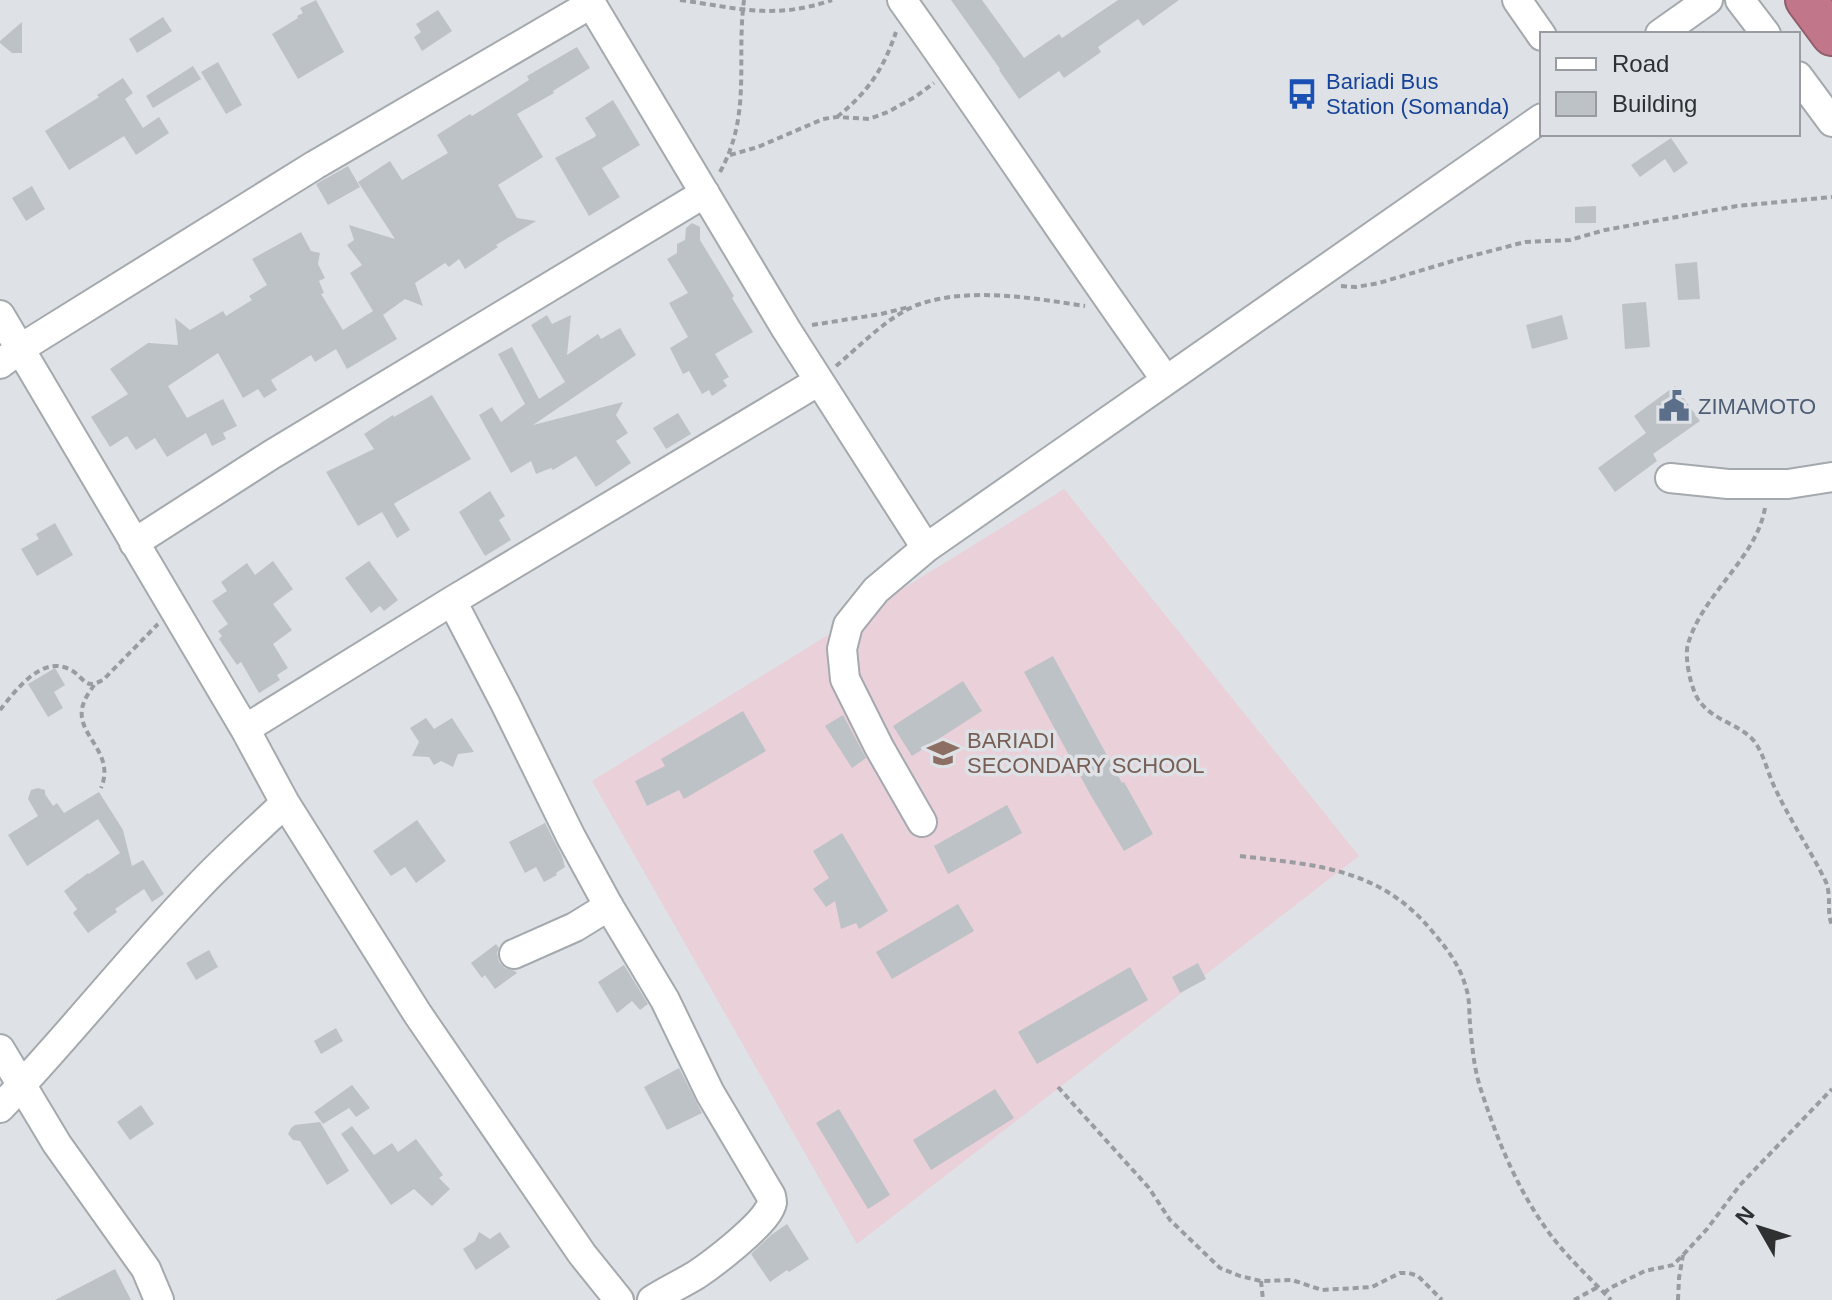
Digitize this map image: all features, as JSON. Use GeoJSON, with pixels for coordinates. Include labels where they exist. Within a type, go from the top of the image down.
{"type":"FeatureCollection","features":[{"type":"Feature","properties":{"kind":"highway"},"geometry":{"type":"LineString","coordinates":[[1806,0],[1832,35]]}},
{"type":"Feature","properties":{"kind":"street"},"geometry":{"type":"LineString","coordinates":[[1517,0],[1540,33]]}},
{"type":"Feature","properties":{"kind":"street"},"geometry":{"type":"LineString","coordinates":[[1663,32],[1708,0]]}},
{"type":"Feature","properties":{"kind":"street"},"geometry":{"type":"LineString","coordinates":[[1740,0],[1764,32]]}},
{"type":"Feature","properties":{"kind":"street"},"geometry":{"type":"LineString","coordinates":[[10,356],[315,165],[590,2],[786,329],[926,548]]}},
{"type":"Feature","properties":{"kind":"street"},"geometry":{"type":"LineString","coordinates":[[904,2],[1166,380]]}},
{"type":"Feature","properties":{"kind":"street"},"geometry":{"type":"LineString","coordinates":[[1800,79],[1832,122]]}},
{"type":"Feature","properties":{"kind":"street"},"geometry":{"type":"LineString","coordinates":[[922,822],[845,679],[842,649],[848,625],[876,590],[926,548],[1540,119]]}},
{"type":"Feature","properties":{"kind":"street"},"geometry":{"type":"LineString","coordinates":[[134,543],[271,455],[705,193]]}},
{"type":"Feature","properties":{"kind":"street"},"geometry":{"type":"LineString","coordinates":[[0,315],[10,356],[134,543],[245,729],[285,803],[417,1013],[582,1254],[619,1300]]}},
{"type":"Feature","properties":{"kind":"street"},"geometry":{"type":"LineString","coordinates":[[245,729],[819,381]]}},
{"type":"Feature","properties":{"kind":"street"},"geometry":{"type":"LineString","coordinates":[[1670,478],[1728,484],[1788,484],[1832,477]]}},
{"type":"Feature","properties":{"kind":"street"},"geometry":{"type":"LineString","coordinates":[[452,601],[571,837],[665,1000],[710,1093],[772,1201],[769,1210],[750,1232],[730,1249],[695,1276],[652,1300]]}},
{"type":"Feature","properties":{"kind":"street"},"geometry":{"type":"LineString","coordinates":[[0,1108],[197,887],[285,803]]}},
{"type":"Feature","properties":{"kind":"street"},"geometry":{"type":"LineString","coordinates":[[514,954],[575,927],[609,906]]}},
{"type":"Feature","properties":{"kind":"street"},"geometry":{"type":"LineString","coordinates":[[0,1049],[57,1144],[146,1269],[159,1300]]}},
{"type":"Feature","properties":{"kind":"path"},"geometry":{"type":"LineString","coordinates":[[680,0],[743,11],[775,12],[832,0]]}},
{"type":"Feature","properties":{"kind":"path"},"geometry":{"type":"LineString","coordinates":[[705,193],[730,155],[738,125],[742,101],[744,0]]}},
{"type":"Feature","properties":{"kind":"path"},"geometry":{"type":"LineString","coordinates":[[837,117],[858,100],[874,81],[885,62],[904,2]]}},
{"type":"Feature","properties":{"kind":"path"},"geometry":{"type":"LineString","coordinates":[[730,155],[758,147],[823,119],[869,119],[888,112],[952,70]]}},
{"type":"Feature","properties":{"kind":"path"},"geometry":{"type":"LineString","coordinates":[[1311,281],[1356,287],[1525,242],[1570,240],[1605,230],[1737,206],[1832,197]]}},
{"type":"Feature","properties":{"kind":"path"},"geometry":{"type":"LineString","coordinates":[[786,329],[881,314],[949,298],[978,296],[1038,298],[1116,310]]}},
{"type":"Feature","properties":{"kind":"path"},"geometry":{"type":"LineString","coordinates":[[819,381],[893,319],[918,304]]}},
{"type":"Feature","properties":{"kind":"path"},"geometry":{"type":"LineString","coordinates":[[1768,484],[1758,531],[1696,624],[1687,648],[1690,678],[1699,701],[1711,713],[1754,741],[1763,756],[1773,785],[1826,882],[1830,893],[1828,917],[1832,925]]}},
{"type":"Feature","properties":{"kind":"path"},"geometry":{"type":"LineString","coordinates":[[101,788],[105,766],[87,733],[81,712],[84,701],[94,685],[120,664],[173,608]]}},
{"type":"Feature","properties":{"kind":"path"},"geometry":{"type":"LineString","coordinates":[[0,710],[19,687],[44,668],[56,665],[94,685]]}},
{"type":"Feature","properties":{"kind":"path"},"geometry":{"type":"LineString","coordinates":[[1240,856],[1319,866],[1383,888],[1418,916],[1454,957],[1467,990],[1479,1085],[1505,1155],[1527,1200],[1553,1238],[1611,1300]]}},
{"type":"Feature","properties":{"kind":"path"},"geometry":{"type":"LineString","coordinates":[[1058,1087],[1149,1188],[1170,1220],[1220,1268],[1261,1281],[1292,1280],[1322,1290],[1372,1287],[1400,1273],[1409,1273],[1418,1276],[1442,1300]]}},
{"type":"Feature","properties":{"kind":"path"},"geometry":{"type":"LineString","coordinates":[[1604,1293],[1645,1271],[1673,1265],[1707,1229],[1740,1185],[1832,1089]]}},
{"type":"Feature","properties":{"kind":"path"},"geometry":{"type":"LineString","coordinates":[[1678,1300],[1683,1255]]}},
{"type":"Feature","properties":{"kind":"path"},"geometry":{"type":"LineString","coordinates":[[1261,1281],[1263,1300]]}},
{"type":"Feature","properties":{"kind":"path"},"geometry":{"type":"LineString","coordinates":[[1574,1300],[1598,1287]]}},
{"type":"Feature","properties":{"kind":"shaded area"},"geometry":{"type":"Polygon","coordinates":[[[1064,489],[1359,856],[857,1244],[592,781],[1064,489]]]}},
{"type":"Feature","properties":{"kind":"building"},"geometry":{"type":"Polygon","coordinates":[[[316,0],[344,52],[298,79],[272,34],[298,18],[303,13],[300,8],[316,0]]]}},
{"type":"Feature","properties":{"kind":"building"},"geometry":{"type":"Polygon","coordinates":[[[951,0],[982,0],[1024,58],[1059,34],[1062,38],[1118,0],[1179,0],[1143,26],[1138,19],[1098,47],[1101,52],[1064,78],[1059,71],[1019,99],[951,0]]]}},
{"type":"Feature","properties":{"kind":"building"},"geometry":{"type":"Polygon","coordinates":[[[438,10],[452,31],[422,51],[414,37],[421,32],[416,24],[438,10]]]}},
{"type":"Feature","properties":{"kind":"building"},"geometry":{"type":"Polygon","coordinates":[[[163,17],[172,31],[137,53],[129,39],[163,17]]]}},
{"type":"Feature","properties":{"kind":"building"},"geometry":{"type":"Polygon","coordinates":[[[22,22],[22,53],[12,53],[0,41],[22,22]]]}},
{"type":"Feature","properties":{"kind":"building"},"geometry":{"type":"Polygon","coordinates":[[[577,47],[590,68],[517,114],[543,157],[498,185],[517,218],[536,221],[496,245],[498,247],[465,269],[459,259],[449,267],[445,263],[415,283],[423,306],[405,299],[383,315],[397,339],[347,369],[336,349],[315,362],[311,355],[271,380],[277,390],[264,398],[258,389],[243,398],[218,353],[168,386],[187,418],[223,399],[237,426],[223,433],[226,439],[212,446],[206,433],[167,457],[155,438],[136,450],[127,436],[110,447],[91,417],[128,394],[110,369],[148,343],[178,345],[175,318],[190,330],[223,311],[226,316],[252,300],[249,296],[267,285],[252,259],[301,232],[311,251],[320,253],[318,264],[325,278],[319,281],[324,293],[321,294],[343,330],[373,311],[350,273],[362,265],[347,245],[354,240],[349,225],[395,239],[358,182],[390,161],[402,180],[448,153],[437,135],[515,89],[529,80],[527,76],[577,47]]]}},
{"type":"Feature","properties":{"kind":"building"},"geometry":{"type":"Polygon","coordinates":[[[218,62],[242,105],[226,114],[201,72],[218,62]]]}},
{"type":"Feature","properties":{"kind":"building"},"geometry":{"type":"Polygon","coordinates":[[[193,66],[201,79],[153,108],[146,96],[193,66]]]}},
{"type":"Feature","properties":{"kind":"building"},"geometry":{"type":"Polygon","coordinates":[[[123,78],[133,93],[125,99],[143,128],[159,117],[169,133],[136,155],[124,136],[69,170],[45,131],[123,78]]]}},
{"type":"Feature","properties":{"kind":"building"},"geometry":{"type":"Polygon","coordinates":[[[613,100],[640,145],[602,168],[620,197],[589,216],[555,158],[595,137],[585,118],[613,100]]]}},
{"type":"Feature","properties":{"kind":"building"},"geometry":{"type":"Polygon","coordinates":[[[1671,138],[1688,163],[1674,173],[1665,159],[1640,177],[1631,165],[1671,138]]]}},
{"type":"Feature","properties":{"kind":"building"},"geometry":{"type":"Polygon","coordinates":[[[348,166],[360,187],[328,205],[316,184],[348,166]]]}},
{"type":"Feature","properties":{"kind":"building"},"geometry":{"type":"Polygon","coordinates":[[[32,186],[45,209],[26,221],[12,198],[32,186]]]}},
{"type":"Feature","properties":{"kind":"building"},"geometry":{"type":"Polygon","coordinates":[[[1596,206],[1596,223],[1575,223],[1575,207],[1596,206]]]}},
{"type":"Feature","properties":{"kind":"building"},"geometry":{"type":"Polygon","coordinates":[[[692,223],[700,227],[700,240],[753,332],[715,354],[729,377],[723,380],[727,386],[712,396],[709,390],[702,394],[689,371],[683,374],[670,348],[688,337],[669,303],[688,293],[667,259],[677,253],[677,244],[685,240],[686,228],[692,223]]]}},
{"type":"Feature","properties":{"kind":"building"},"geometry":{"type":"Polygon","coordinates":[[[1697,262],[1700,299],[1678,300],[1675,264],[1697,262]]]}},
{"type":"Feature","properties":{"kind":"building"},"geometry":{"type":"Polygon","coordinates":[[[1646,302],[1650,347],[1625,349],[1622,304],[1646,302]]]}},
{"type":"Feature","properties":{"kind":"building"},"geometry":{"type":"Polygon","coordinates":[[[547,315],[552,324],[571,315],[567,355],[598,334],[601,339],[620,328],[636,355],[533,425],[623,402],[616,415],[628,433],[616,441],[631,463],[596,487],[576,456],[553,470],[551,468],[536,474],[531,461],[511,473],[479,415],[492,407],[501,422],[525,404],[498,354],[512,347],[539,399],[565,382],[531,325],[547,315]]]}},
{"type":"Feature","properties":{"kind":"building"},"geometry":{"type":"Polygon","coordinates":[[[1562,315],[1568,339],[1532,349],[1526,325],[1562,315]]]}},
{"type":"Feature","properties":{"kind":"building"},"geometry":{"type":"Polygon","coordinates":[[[1675,386],[1700,421],[1653,454],[1657,461],[1615,492],[1598,468],[1646,433],[1634,416],[1675,386]]]}},
{"type":"Feature","properties":{"kind":"building"},"geometry":{"type":"Polygon","coordinates":[[[432,395],[471,459],[394,504],[410,530],[397,538],[382,512],[358,526],[326,472],[374,449],[364,434],[432,395]]]}},
{"type":"Feature","properties":{"kind":"building"},"geometry":{"type":"Polygon","coordinates":[[[678,413],[691,434],[666,449],[653,428],[678,413]]]}},
{"type":"Feature","properties":{"kind":"building"},"geometry":{"type":"Polygon","coordinates":[[[490,491],[505,516],[499,520],[511,540],[485,556],[459,512],[490,491]]]}},
{"type":"Feature","properties":{"kind":"building"},"geometry":{"type":"Polygon","coordinates":[[[55,523],[73,555],[37,576],[21,549],[39,539],[36,534],[55,523]]]}},
{"type":"Feature","properties":{"kind":"building"},"geometry":{"type":"Polygon","coordinates":[[[273,561],[293,589],[273,604],[292,630],[273,644],[288,668],[277,675],[280,680],[259,693],[241,662],[237,665],[219,639],[222,636],[218,631],[228,624],[212,601],[227,591],[221,582],[247,563],[255,575],[273,561]]]}},
{"type":"Feature","properties":{"kind":"building"},"geometry":{"type":"Polygon","coordinates":[[[369,561],[398,600],[384,611],[380,606],[371,613],[345,578],[369,561]]]}},
{"type":"Feature","properties":{"kind":"building"},"geometry":{"type":"Polygon","coordinates":[[[1053,656],[1153,834],[1124,851],[1024,672],[1053,656]]]}},
{"type":"Feature","properties":{"kind":"building"},"geometry":{"type":"Polygon","coordinates":[[[55,668],[65,685],[54,692],[63,708],[48,717],[28,684],[55,668]]]}},
{"type":"Feature","properties":{"kind":"building"},"geometry":{"type":"Polygon","coordinates":[[[963,681],[982,711],[912,756],[893,726],[963,681]]]}},
{"type":"Feature","properties":{"kind":"building"},"geometry":{"type":"Polygon","coordinates":[[[743,711],[766,751],[684,799],[679,790],[647,806],[635,781],[665,766],[661,759],[743,711]]]}},
{"type":"Feature","properties":{"kind":"building"},"geometry":{"type":"Polygon","coordinates":[[[843,715],[866,758],[852,768],[825,726],[843,715]]]}},
{"type":"Feature","properties":{"kind":"building"},"geometry":{"type":"Polygon","coordinates":[[[426,718],[434,729],[452,718],[474,752],[458,754],[453,767],[441,761],[434,765],[429,757],[412,756],[419,742],[410,728],[426,718]]]}},
{"type":"Feature","properties":{"kind":"building"},"geometry":{"type":"Polygon","coordinates":[[[31,790],[45,790],[53,806],[57,803],[64,813],[99,792],[123,830],[132,866],[143,860],[164,894],[152,902],[144,889],[88,933],[73,913],[77,909],[64,891],[120,853],[98,819],[27,866],[8,835],[38,816],[28,799],[31,790]]]}},
{"type":"Feature","properties":{"kind":"building"},"geometry":{"type":"Polygon","coordinates":[[[1007,805],[1022,833],[948,874],[934,846],[1007,805]]]}},
{"type":"Feature","properties":{"kind":"building"},"geometry":{"type":"Polygon","coordinates":[[[417,820],[446,861],[416,883],[405,867],[391,876],[373,851],[417,820]]]}},
{"type":"Feature","properties":{"kind":"building"},"geometry":{"type":"Polygon","coordinates":[[[545,823],[565,867],[544,882],[536,867],[525,873],[509,842],[545,823]]]}},
{"type":"Feature","properties":{"kind":"building"},"geometry":{"type":"Polygon","coordinates":[[[842,833],[888,911],[859,929],[856,923],[841,929],[835,901],[826,907],[813,889],[829,878],[813,851],[842,833]]]}},
{"type":"Feature","properties":{"kind":"building"},"geometry":{"type":"Polygon","coordinates":[[[958,904],[974,931],[892,979],[876,952],[958,904]]]}},
{"type":"Feature","properties":{"kind":"building"},"geometry":{"type":"Polygon","coordinates":[[[496,944],[499,962],[517,973],[495,989],[471,963],[496,944]]]}},
{"type":"Feature","properties":{"kind":"building"},"geometry":{"type":"Polygon","coordinates":[[[209,950],[218,967],[196,980],[186,963],[209,950]]]}},
{"type":"Feature","properties":{"kind":"building"},"geometry":{"type":"Polygon","coordinates":[[[1198,963],[1206,979],[1180,993],[1172,977],[1198,963]]]}},
{"type":"Feature","properties":{"kind":"building"},"geometry":{"type":"Polygon","coordinates":[[[624,965],[648,1004],[640,1010],[632,1001],[617,1013],[598,982],[624,965]]]}},
{"type":"Feature","properties":{"kind":"building"},"geometry":{"type":"Polygon","coordinates":[[[1130,967],[1148,1000],[1037,1064],[1018,1032],[1130,967]]]}},
{"type":"Feature","properties":{"kind":"building"},"geometry":{"type":"Polygon","coordinates":[[[336,1028],[343,1041],[321,1054],[314,1041],[336,1028]]]}},
{"type":"Feature","properties":{"kind":"building"},"geometry":{"type":"Polygon","coordinates":[[[679,1068],[702,1113],[667,1130],[644,1087],[679,1068]]]}},
{"type":"Feature","properties":{"kind":"building"},"geometry":{"type":"Polygon","coordinates":[[[352,1085],[370,1108],[356,1117],[349,1108],[323,1124],[314,1112],[352,1085]]]}},
{"type":"Feature","properties":{"kind":"building"},"geometry":{"type":"Polygon","coordinates":[[[995,1089],[1014,1118],[931,1170],[913,1140],[995,1089]]]}},
{"type":"Feature","properties":{"kind":"building"},"geometry":{"type":"Polygon","coordinates":[[[141,1105],[154,1124],[130,1140],[117,1122],[141,1105]]]}},
{"type":"Feature","properties":{"kind":"building"},"geometry":{"type":"Polygon","coordinates":[[[839,1109],[890,1195],[868,1209],[816,1123],[839,1109]]]}},
{"type":"Feature","properties":{"kind":"building"},"geometry":{"type":"Polygon","coordinates":[[[320,1122],[349,1171],[327,1185],[300,1141],[293,1140],[288,1134],[295,1125],[320,1122]]]}},
{"type":"Feature","properties":{"kind":"building"},"geometry":{"type":"Polygon","coordinates":[[[352,1126],[374,1155],[392,1143],[398,1152],[416,1139],[443,1175],[439,1178],[450,1189],[432,1206],[414,1189],[391,1205],[341,1134],[352,1126]]]}},
{"type":"Feature","properties":{"kind":"building"},"geometry":{"type":"Polygon","coordinates":[[[787,1224],[809,1259],[770,1282],[751,1254],[787,1224]]]}},
{"type":"Feature","properties":{"kind":"building"},"geometry":{"type":"Polygon","coordinates":[[[479,1232],[490,1239],[500,1232],[510,1247],[476,1270],[463,1249],[475,1241],[479,1232]]]}},
{"type":"Feature","properties":{"kind":"building"},"geometry":{"type":"Polygon","coordinates":[[[115,1269],[131,1300],[55,1300],[115,1269]]]}},
{"type":"Feature","properties":{"kind":"place","name":"Bariadi Bus Station (Somanda)"},"geometry":{"type":"Point","coordinates":[1302,94]}},
{"type":"Feature","properties":{"kind":"place","name":"ZIMAMOTO"},"geometry":{"type":"Point","coordinates":[1674,406]}},
{"type":"Feature","properties":{"kind":"place","name":"BARIADI SECONDARY SCHOOL"},"geometry":{"type":"Point","coordinates":[943,753]}}]}
